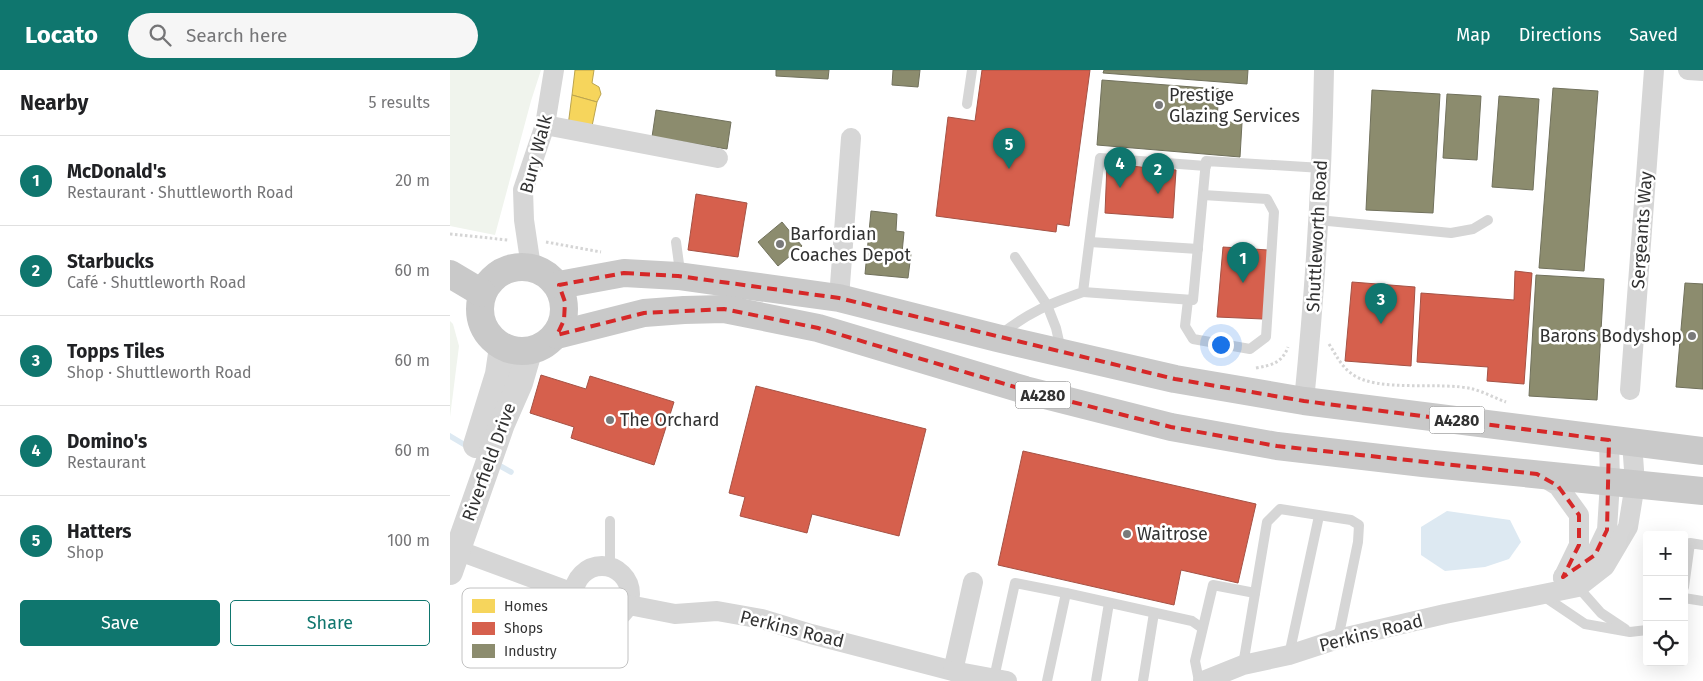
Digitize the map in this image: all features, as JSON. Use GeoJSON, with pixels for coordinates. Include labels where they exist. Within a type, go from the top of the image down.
{"type":"FeatureCollection","features":[{"type":"Feature","properties":{"kind":"main road"},"geometry":{"type":"LineString","coordinates":[[516,267],[531,267],[543,271],[559,286],[565,302],[564,320],[557,335],[547,344],[529,352],[502,347],[486,332],[479,309],[482,293],[500,272],[516,267]]}},
{"type":"Feature","properties":{"kind":"main road","name":"A4280"},"geometry":{"type":"LineString","coordinates":[[559,286],[624,273],[678,276],[839,298],[997,338],[1175,379],[1304,401],[1703,451]]}},
{"type":"Feature","properties":{"kind":"main road"},"geometry":{"type":"LineString","coordinates":[[450,274],[482,293]]}},
{"type":"Feature","properties":{"kind":"main road","name":"A4280"},"geometry":{"type":"LineString","coordinates":[[557,335],[644,313],[724,309],[818,328],[1024,390],[1171,427],[1277,446],[1423,463],[1703,491]]}},
{"type":"Feature","properties":{"kind":"street","name":"Bury Walk"},"geometry":{"type":"LineString","coordinates":[[531,267],[524,220],[523,190],[545,125],[554,70]]}},
{"type":"Feature","properties":{"kind":"street","name":"Shuttleworth Road"},"geometry":{"type":"LineString","coordinates":[[1304,401],[1313,312],[1322,168],[1324,70]]}},
{"type":"Feature","properties":{"kind":"street","name":"Sergeants Way"},"geometry":{"type":"LineString","coordinates":[[1630,390],[1654,70]]}},
{"type":"Feature","properties":{"kind":"street"},"geometry":{"type":"LineString","coordinates":[[1688,70],[1703,71]]}},
{"type":"Feature","properties":{"kind":"street"},"geometry":{"type":"LineString","coordinates":[[545,125],[718,158]]}},
{"type":"Feature","properties":{"kind":"street"},"geometry":{"type":"LineString","coordinates":[[839,298],[851,138]]}},
{"type":"Feature","properties":{"kind":"street","name":"Riverfield Drive"},"geometry":{"type":"LineString","coordinates":[[502,347],[509,378]]}},
{"type":"Feature","properties":{"kind":"street","name":"Riverfield Drive"},"geometry":{"type":"LineString","coordinates":[[450,523],[509,378],[529,352]]}},
{"type":"Feature","properties":{"kind":"street","name":"Riverfield Drive"},"geometry":{"type":"LineString","coordinates":[[454,561],[493,421]]}},
{"type":"Feature","properties":{"kind":"street","name":"Perkins Road"},"geometry":{"type":"LineString","coordinates":[[1203,681],[1243,665],[1288,655],[1338,639],[1446,614],[1542,595],[1605,566],[1628,527],[1621,441]]}},
{"type":"Feature","properties":{"kind":"street","name":"Perkins Road"},"geometry":{"type":"LineString","coordinates":[[1537,474],[1558,486],[1579,515],[1579,545],[1571,582]]}},
{"type":"Feature","properties":{"kind":"street"},"geometry":{"type":"LineString","coordinates":[[454,561],[554,588]]}},
{"type":"Feature","properties":{"kind":"street"},"geometry":{"type":"LineString","coordinates":[[574,588],[581,574],[585,571],[599,565],[610,566],[619,570],[626,577],[631,595],[629,605]]}},
{"type":"Feature","properties":{"kind":"street"},"geometry":{"type":"LineString","coordinates":[[953,671],[973,582]]}},
{"type":"Feature","properties":{"kind":"street","name":"Perkins Road"},"geometry":{"type":"LineString","coordinates":[[629,605],[675,614],[717,611],[762,619],[811,634],[953,671],[1001,680]]}},
{"type":"Feature","properties":{"kind":"lane"},"geometry":{"type":"LineString","coordinates":[[967,104],[972,70]]}},
{"type":"Feature","properties":{"kind":"lane"},"geometry":{"type":"LineString","coordinates":[[1083,292],[1100,158],[1206,166]]}},
{"type":"Feature","properties":{"kind":"lane"},"geometry":{"type":"LineString","coordinates":[[997,338],[1019,320],[1047,305],[1083,292],[1193,300],[1206,161],[1322,168]]}},
{"type":"Feature","properties":{"kind":"lane"},"geometry":{"type":"LineString","coordinates":[[1188,300],[1185,326],[1193,339],[1250,349],[1266,337],[1274,212],[1267,200],[1203,196]]}},
{"type":"Feature","properties":{"kind":"lane"},"geometry":{"type":"LineString","coordinates":[[1318,220],[1451,233],[1473,229],[1488,220]]}},
{"type":"Feature","properties":{"kind":"lane"},"geometry":{"type":"LineString","coordinates":[[676,242],[679,264],[678,276]]}},
{"type":"Feature","properties":{"kind":"lane"},"geometry":{"type":"LineString","coordinates":[[1090,242],[1198,250]]}},
{"type":"Feature","properties":{"kind":"lane"},"geometry":{"type":"LineString","coordinates":[[1015,257],[1047,305],[1056,328],[1062,352]]}},
{"type":"Feature","properties":{"kind":"lane"},"geometry":{"type":"LineString","coordinates":[[1243,665],[1267,522],[1280,509],[1351,520],[1359,525],[1358,542],[1338,639]]}},
{"type":"Feature","properties":{"kind":"lane"},"geometry":{"type":"LineString","coordinates":[[1288,655],[1319,516]]}},
{"type":"Feature","properties":{"kind":"lane"},"geometry":{"type":"LineString","coordinates":[[610,521],[610,566]]}},
{"type":"Feature","properties":{"kind":"lane"},"geometry":{"type":"LineString","coordinates":[[1686,576],[1690,543],[1703,545]]}},
{"type":"Feature","properties":{"kind":"lane"},"geometry":{"type":"LineString","coordinates":[[1571,582],[1601,613],[1630,632]]}},
{"type":"Feature","properties":{"kind":"lane"},"geometry":{"type":"LineString","coordinates":[[1001,680],[1015,583],[1192,621],[1202,628]]}},
{"type":"Feature","properties":{"kind":"lane"},"geometry":{"type":"LineString","coordinates":[[1199,681],[1195,661],[1214,585],[1255,593]]}},
{"type":"Feature","properties":{"kind":"lane"},"geometry":{"type":"LineString","coordinates":[[1047,681],[1066,593]]}},
{"type":"Feature","properties":{"kind":"lane"},"geometry":{"type":"LineString","coordinates":[[1542,595],[1585,624],[1630,632],[1643,630]]}},
{"type":"Feature","properties":{"kind":"lane"},"geometry":{"type":"LineString","coordinates":[[1688,599],[1703,601]]}},
{"type":"Feature","properties":{"kind":"lane"},"geometry":{"type":"LineString","coordinates":[[1096,681],[1109,603]]}},
{"type":"Feature","properties":{"kind":"lane"},"geometry":{"type":"LineString","coordinates":[[1143,681],[1154,613]]}},
{"type":"Feature","properties":{"kind":"path"},"geometry":{"type":"LineString","coordinates":[[450,234],[514,241]]}},
{"type":"Feature","properties":{"kind":"path"},"geometry":{"type":"LineString","coordinates":[[1328,342],[1342,365],[1354,376],[1373,383],[1383,385],[1433,385],[1473,389],[1514,405]]}},
{"type":"Feature","properties":{"kind":"highlighted area"},"geometry":{"type":"Polygon","coordinates":[[[624,273],[678,276],[839,298],[1175,379],[1304,401],[1609,440],[1607,530],[1595,555],[1563,577],[1579,545],[1579,515],[1558,486],[1537,474],[1277,446],[1171,427],[1025,390],[818,328],[724,309],[644,313],[557,335],[564,320],[565,302],[559,285],[624,273]]]}},
{"type":"Feature","properties":{"kind":"shaded area"},"geometry":{"type":"Polygon","coordinates":[[[450,70],[541,70],[495,235],[450,226],[450,70]]]}},
{"type":"Feature","properties":{"kind":"shaded area"},"geometry":{"type":"Polygon","coordinates":[[[450,321],[453,324],[459,346],[450,417],[450,321]]]}},
{"type":"Feature","properties":{"kind":"shaded area"},"geometry":{"type":"Polygon","coordinates":[[[1447,511],[1510,520],[1521,542],[1509,559],[1485,567],[1445,571],[1421,555],[1421,527],[1447,511]]]}},
{"type":"Feature","properties":{"kind":"building: Homes"},"geometry":{"type":"Polygon","coordinates":[[[575,70],[594,70],[592,83],[599,87],[601,94],[597,102],[572,95],[575,70]]]}},
{"type":"Feature","properties":{"kind":"building: Homes"},"geometry":{"type":"Polygon","coordinates":[[[572,95],[597,102],[591,131],[568,126],[572,95]]]}},
{"type":"Feature","properties":{"kind":"building: Shops"},"geometry":{"type":"Polygon","coordinates":[[[982,70],[1090,70],[1069,226],[1057,224],[1056,232],[936,216],[948,117],[975,121],[982,70]]]}},
{"type":"Feature","properties":{"kind":"building: Shops"},"geometry":{"type":"Polygon","coordinates":[[[1107,164],[1176,170],[1173,218],[1105,213],[1107,164]]]}},
{"type":"Feature","properties":{"kind":"building: Shops"},"geometry":{"type":"Polygon","coordinates":[[[696,194],[747,203],[738,257],[688,250],[696,194]]]}},
{"type":"Feature","properties":{"kind":"building: Shops"},"geometry":{"type":"Polygon","coordinates":[[[1223,247],[1268,250],[1263,319],[1217,317],[1223,247]]]}},
{"type":"Feature","properties":{"kind":"building: Shops"},"geometry":{"type":"Polygon","coordinates":[[[1515,271],[1532,273],[1524,384],[1487,381],[1488,367],[1417,362],[1421,293],[1514,300],[1515,271]]]}},
{"type":"Feature","properties":{"kind":"building: Shops"},"geometry":{"type":"Polygon","coordinates":[[[1352,282],[1415,287],[1411,366],[1345,361],[1352,282]]]}},
{"type":"Feature","properties":{"kind":"building: Shops","name":"The Orchard"},"geometry":{"type":"Polygon","coordinates":[[[541,375],[586,389],[590,376],[674,402],[654,465],[571,438],[574,427],[530,413],[541,375]]]}},
{"type":"Feature","properties":{"kind":"building: Shops"},"geometry":{"type":"Polygon","coordinates":[[[756,386],[926,429],[899,536],[812,514],[807,533],[740,516],[745,497],[729,493],[756,386]]]}},
{"type":"Feature","properties":{"kind":"building: Shops","name":"Waitrose"},"geometry":{"type":"Polygon","coordinates":[[[1023,451],[1256,504],[1238,583],[1181,570],[1174,605],[998,565],[1023,451]]]}},
{"type":"Feature","properties":{"kind":"building: Industry"},"geometry":{"type":"Polygon","coordinates":[[[776,70],[829,70],[828,79],[776,76],[776,70]]]}},
{"type":"Feature","properties":{"kind":"building: Industry"},"geometry":{"type":"Polygon","coordinates":[[[893,70],[920,70],[918,87],[892,85],[893,70]]]}},
{"type":"Feature","properties":{"kind":"building: Industry"},"geometry":{"type":"Polygon","coordinates":[[[1104,70],[1248,70],[1247,84],[1103,73],[1104,70]]]}},
{"type":"Feature","properties":{"kind":"building: Industry","name":"Prestige Glazing Services"},"geometry":{"type":"Polygon","coordinates":[[[1102,80],[1219,89],[1217,121],[1242,123],[1240,157],[1097,145],[1102,80]]]}},
{"type":"Feature","properties":{"kind":"building: Industry"},"geometry":{"type":"Polygon","coordinates":[[[1553,88],[1598,91],[1584,271],[1539,268],[1553,88]]]}},
{"type":"Feature","properties":{"kind":"building: Industry"},"geometry":{"type":"Polygon","coordinates":[[[1372,90],[1440,94],[1433,213],[1366,210],[1372,90]]]}},
{"type":"Feature","properties":{"kind":"building: Industry"},"geometry":{"type":"Polygon","coordinates":[[[1447,94],[1481,96],[1477,160],[1443,158],[1447,94]]]}},
{"type":"Feature","properties":{"kind":"building: Industry"},"geometry":{"type":"Polygon","coordinates":[[[1499,96],[1539,99],[1533,190],[1492,187],[1499,96]]]}},
{"type":"Feature","properties":{"kind":"building: Industry"},"geometry":{"type":"Polygon","coordinates":[[[656,110],[731,122],[727,149],[652,137],[656,110]]]}},
{"type":"Feature","properties":{"kind":"building: Industry"},"geometry":{"type":"Polygon","coordinates":[[[871,211],[897,214],[896,231],[904,232],[902,253],[911,254],[908,278],[865,274],[871,211]]]}},
{"type":"Feature","properties":{"kind":"building: Industry","name":"Barfordian Coaches Depot"},"geometry":{"type":"Polygon","coordinates":[[[782,222],[802,246],[778,266],[758,242],[782,222]]]}},
{"type":"Feature","properties":{"kind":"building: Industry"},"geometry":{"type":"Polygon","coordinates":[[[1536,275],[1604,279],[1597,400],[1529,396],[1536,275]]]}},
{"type":"Feature","properties":{"kind":"building: Industry","name":"Barons Bodyshop"},"geometry":{"type":"Polygon","coordinates":[[[1685,283],[1703,284],[1703,389],[1676,387],[1685,283]]]}},
{"type":"Feature","properties":{"kind":"waterway"},"geometry":{"type":"LineString","coordinates":[[450,436],[470,448]]}},
{"type":"Feature","properties":{"kind":"waterway"},"geometry":{"type":"LineString","coordinates":[[495,463],[511,472]]}},
{"type":"Feature","properties":{"kind":"place","name":"Prestige Glazing Services"},"geometry":{"type":"Point","coordinates":[1159,105]}},
{"type":"Feature","properties":{"kind":"place","name":"Hatters"},"geometry":{"type":"Point","coordinates":[1009,169]}},
{"type":"Feature","properties":{"kind":"place","name":"Domino's"},"geometry":{"type":"Point","coordinates":[1120,188]}},
{"type":"Feature","properties":{"kind":"place","name":"Starbucks"},"geometry":{"type":"Point","coordinates":[1158,194]}},
{"type":"Feature","properties":{"kind":"place","name":"Barfordian Coaches Depot"},"geometry":{"type":"Point","coordinates":[780,244]}},
{"type":"Feature","properties":{"kind":"place","name":"McDonald's"},"geometry":{"type":"Point","coordinates":[1243,283]}},
{"type":"Feature","properties":{"kind":"place","name":"Topps Tiles"},"geometry":{"type":"Point","coordinates":[1381,324]}},
{"type":"Feature","properties":{"kind":"place","name":"Barons Bodyshop"},"geometry":{"type":"Point","coordinates":[1692,336]}},
{"type":"Feature","properties":{"kind":"place","name":"The Orchard"},"geometry":{"type":"Point","coordinates":[610,420]}},
{"type":"Feature","properties":{"kind":"place","name":"Waitrose"},"geometry":{"type":"Point","coordinates":[1127,534]}}]}
